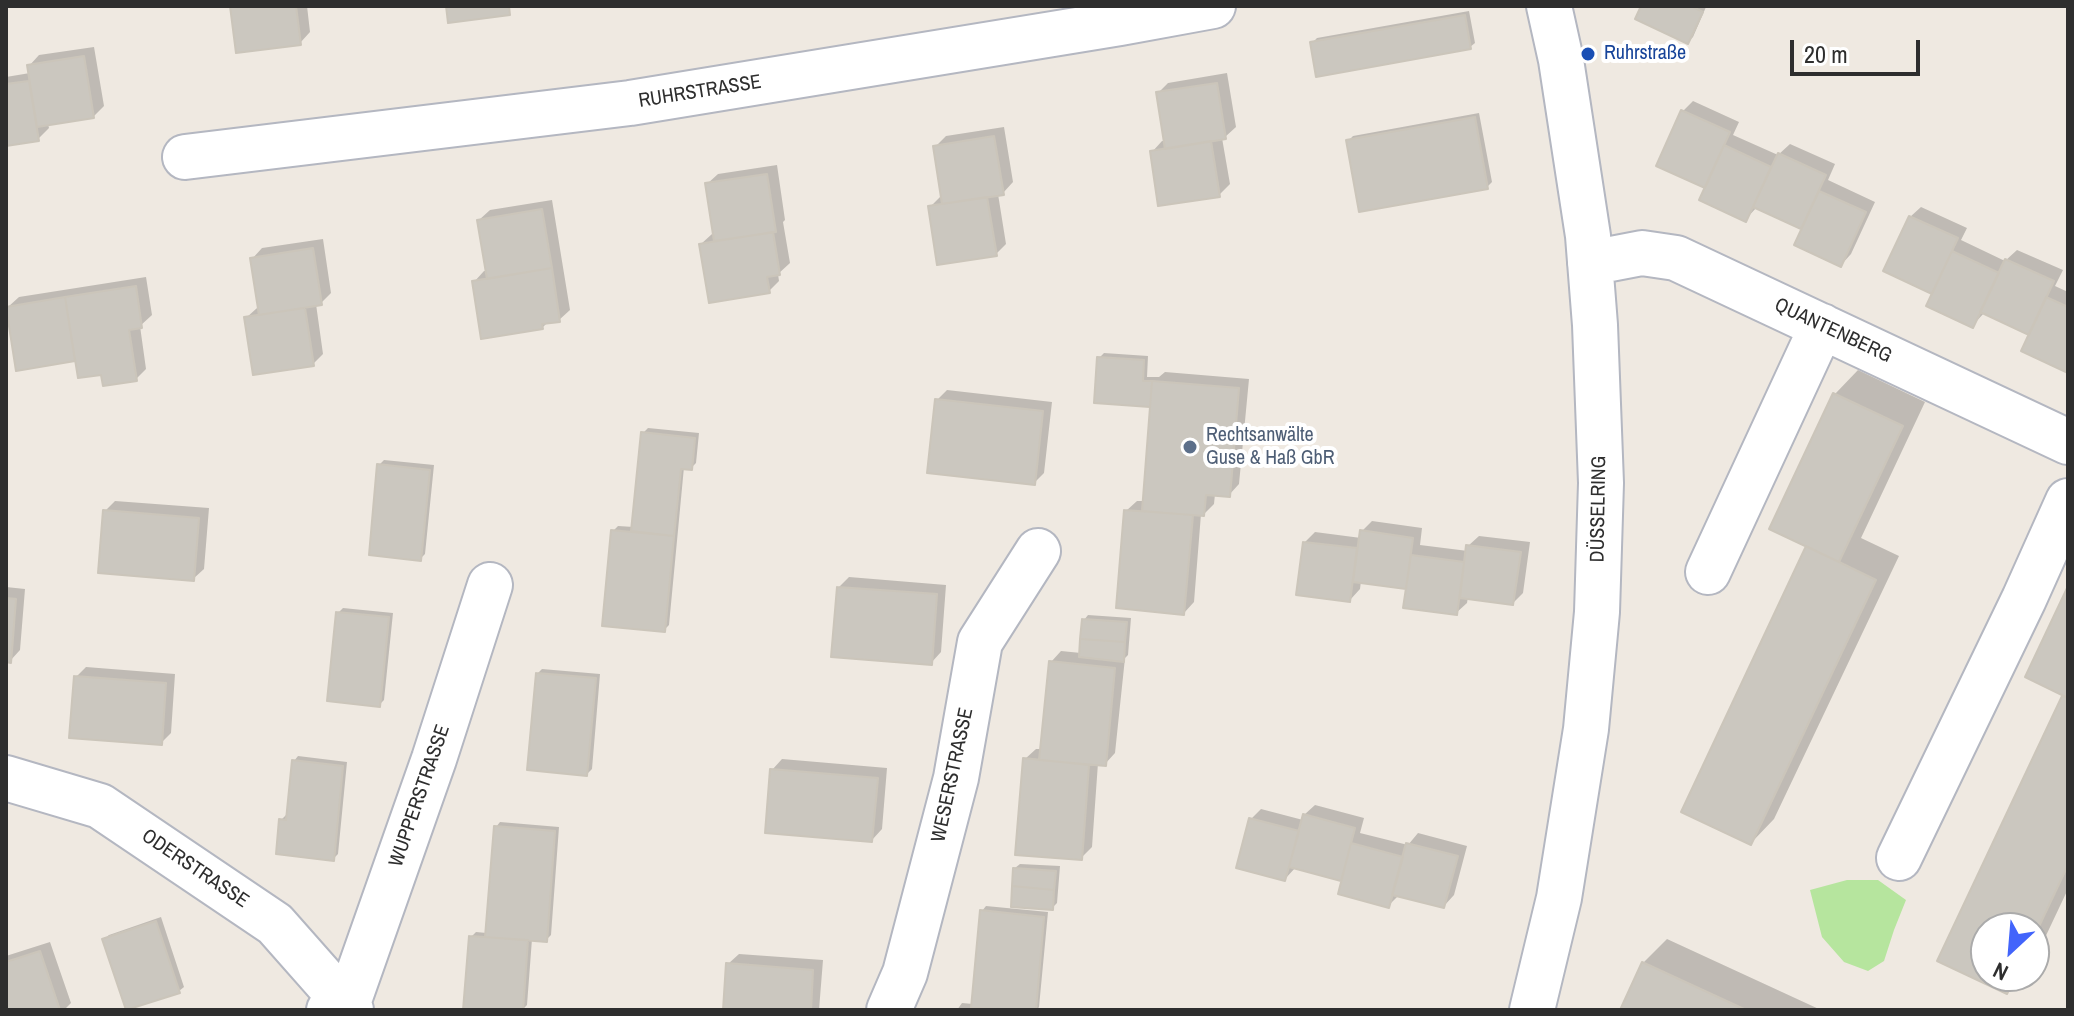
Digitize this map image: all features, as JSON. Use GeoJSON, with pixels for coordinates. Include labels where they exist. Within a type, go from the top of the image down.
{"type":"FeatureCollection","features":[{"type":"Feature","properties":{"kind":"street","name":"RUHRSTRASSE"},"geometry":{"type":"LineString","coordinates":[[185,157],[630,103],[1213,6]]}},
{"type":"Feature","properties":{"kind":"street","name":"DÜSSELRING"},"geometry":{"type":"LineString","coordinates":[[1532,1010],[1559,898],[1576,800],[1594,657],[1601,483],[1588,236],[1561,60],[1549,6]]}},
{"type":"Feature","properties":{"kind":"street","name":"QUANTENBERG"},"geometry":{"type":"LineString","coordinates":[[1590,263],[1642,253],[1676,258],[2068,442]]}},
{"type":"Feature","properties":{"kind":"street"},"geometry":{"type":"LineString","coordinates":[[1708,572],[1822,326]]}},
{"type":"Feature","properties":{"kind":"street"},"geometry":{"type":"LineString","coordinates":[[1899,858],[2068,501]]}},
{"type":"Feature","properties":{"kind":"street","name":"WESERSTRASSE"},"geometry":{"type":"LineString","coordinates":[[889,1010],[905,973],[956,778],[980,642],[1038,551]]}},
{"type":"Feature","properties":{"kind":"street","name":"WUPPERSTRASSE"},"geometry":{"type":"LineString","coordinates":[[343,1009],[434,759],[490,585]]}},
{"type":"Feature","properties":{"kind":"street","name":"ODERSTRASSE"},"geometry":{"type":"LineString","coordinates":[[6,778],[100,806],[275,924],[343,1009]]}},
{"type":"Feature","properties":{"kind":"green space"},"geometry":{"type":"Polygon","coordinates":[[[1847,880],[1878,880],[1906,900],[1884,961],[1868,971],[1844,962],[1822,937],[1810,890],[1847,880]]]}},
{"type":"Feature","properties":{"kind":"building"},"geometry":{"type":"Polygon","coordinates":[[[230,6],[296,6],[301,45],[236,53],[230,6]]]}},
{"type":"Feature","properties":{"kind":"building"},"geometry":{"type":"Polygon","coordinates":[[[446,6],[509,6],[510,15],[448,23],[446,6]]]}},
{"type":"Feature","properties":{"kind":"building"},"geometry":{"type":"Polygon","coordinates":[[[1641,6],[1691,6],[1703,12],[1688,44],[1635,19],[1641,6]]]}},
{"type":"Feature","properties":{"kind":"building"},"geometry":{"type":"Polygon","coordinates":[[[1465,15],[1471,49],[1316,77],[1310,42],[1465,15]]]}},
{"type":"Feature","properties":{"kind":"building"},"geometry":{"type":"Polygon","coordinates":[[[84,56],[94,118],[37,127],[27,65],[84,56]]]}},
{"type":"Feature","properties":{"kind":"building"},"geometry":{"type":"Polygon","coordinates":[[[29,81],[39,141],[6,146],[6,84],[29,81]]]}},
{"type":"Feature","properties":{"kind":"building"},"geometry":{"type":"Polygon","coordinates":[[[1217,83],[1226,139],[1165,149],[1156,92],[1217,83]]]}},
{"type":"Feature","properties":{"kind":"building"},"geometry":{"type":"Polygon","coordinates":[[[1681,110],[1730,132],[1705,188],[1656,166],[1681,110]]]}},
{"type":"Feature","properties":{"kind":"building"},"geometry":{"type":"Polygon","coordinates":[[[1475,117],[1488,189],[1359,212],[1346,140],[1475,117]]]}},
{"type":"Feature","properties":{"kind":"building"},"geometry":{"type":"Polygon","coordinates":[[[994,136],[1004,195],[942,204],[933,146],[994,136]]]}},
{"type":"Feature","properties":{"kind":"building"},"geometry":{"type":"Polygon","coordinates":[[[1211,141],[1220,197],[1158,206],[1150,151],[1211,141]]]}},
{"type":"Feature","properties":{"kind":"building"},"geometry":{"type":"Polygon","coordinates":[[[1724,145],[1771,167],[1746,222],[1699,200],[1724,145]]]}},
{"type":"Feature","properties":{"kind":"building"},"geometry":{"type":"Polygon","coordinates":[[[1778,153],[1826,175],[1801,229],[1753,207],[1778,153]]]}},
{"type":"Feature","properties":{"kind":"building"},"geometry":{"type":"Polygon","coordinates":[[[767,174],[776,232],[714,241],[705,183],[767,174]]]}},
{"type":"Feature","properties":{"kind":"building"},"geometry":{"type":"Polygon","coordinates":[[[1819,191],[1866,212],[1841,267],[1794,245],[1819,191]]]}},
{"type":"Feature","properties":{"kind":"building"},"geometry":{"type":"Polygon","coordinates":[[[987,197],[997,256],[937,265],[928,206],[987,197]]]}},
{"type":"Feature","properties":{"kind":"building"},"geometry":{"type":"Polygon","coordinates":[[[542,209],[552,268],[487,279],[477,220],[542,209]]]}},
{"type":"Feature","properties":{"kind":"building"},"geometry":{"type":"Polygon","coordinates":[[[1909,216],[1958,238],[1932,294],[1883,271],[1909,216]]]}},
{"type":"Feature","properties":{"kind":"building"},"geometry":{"type":"Polygon","coordinates":[[[773,232],[780,275],[767,277],[770,293],[709,303],[699,244],[773,232]]]}},
{"type":"Feature","properties":{"kind":"building"},"geometry":{"type":"Polygon","coordinates":[[[313,248],[322,305],[259,315],[250,258],[313,248]]]}},
{"type":"Feature","properties":{"kind":"building"},"geometry":{"type":"Polygon","coordinates":[[[1952,251],[1999,273],[1973,328],[1926,306],[1952,251]]]}},
{"type":"Feature","properties":{"kind":"building"},"geometry":{"type":"Polygon","coordinates":[[[2005,259],[2054,281],[2029,335],[1980,312],[2005,259]]]}},
{"type":"Feature","properties":{"kind":"building"},"geometry":{"type":"Polygon","coordinates":[[[552,268],[560,322],[542,324],[543,329],[481,339],[472,281],[552,268]]]}},
{"type":"Feature","properties":{"kind":"building"},"geometry":{"type":"Polygon","coordinates":[[[136,286],[142,328],[129,330],[137,381],[103,386],[101,375],[78,378],[65,297],[136,286]]]}},
{"type":"Feature","properties":{"kind":"building"},"geometry":{"type":"Polygon","coordinates":[[[65,297],[75,361],[16,371],[6,307],[65,297]]]}},
{"type":"Feature","properties":{"kind":"building"},"geometry":{"type":"Polygon","coordinates":[[[2046,297],[2068,307],[2068,373],[2021,351],[2046,297]]]}},
{"type":"Feature","properties":{"kind":"building"},"geometry":{"type":"Polygon","coordinates":[[[305,308],[314,366],[253,375],[244,317],[305,308]]]}},
{"type":"Feature","properties":{"kind":"building"},"geometry":{"type":"Polygon","coordinates":[[[1097,357],[1144,360],[1143,381],[1152,381],[1150,407],[1094,403],[1097,357]]]}},
{"type":"Feature","properties":{"kind":"building"},"geometry":{"type":"Polygon","coordinates":[[[1152,381],[1239,388],[1230,497],[1206,495],[1204,516],[1142,511],[1152,381]]]}},
{"type":"Feature","properties":{"kind":"building"},"geometry":{"type":"Polygon","coordinates":[[[1833,393],[1903,426],[1839,562],[1769,529],[1833,393]]]}},
{"type":"Feature","properties":{"kind":"building"},"geometry":{"type":"Polygon","coordinates":[[[935,399],[1043,411],[1035,485],[927,473],[935,399]]]}},
{"type":"Feature","properties":{"kind":"building"},"geometry":{"type":"Polygon","coordinates":[[[641,432],[695,438],[692,470],[681,469],[674,536],[631,531],[641,432]]]}},
{"type":"Feature","properties":{"kind":"building"},"geometry":{"type":"Polygon","coordinates":[[[377,464],[430,470],[421,561],[369,555],[377,464]]]}},
{"type":"Feature","properties":{"kind":"building"},"geometry":{"type":"Polygon","coordinates":[[[103,510],[199,518],[194,581],[98,573],[103,510]]]}},
{"type":"Feature","properties":{"kind":"building"},"geometry":{"type":"Polygon","coordinates":[[[1124,510],[1193,515],[1184,615],[1116,608],[1124,510]]]}},
{"type":"Feature","properties":{"kind":"building"},"geometry":{"type":"Polygon","coordinates":[[[611,530],[674,536],[665,632],[602,626],[611,530]]]}},
{"type":"Feature","properties":{"kind":"building"},"geometry":{"type":"Polygon","coordinates":[[[1360,530],[1413,538],[1406,589],[1353,582],[1360,530]]]}},
{"type":"Feature","properties":{"kind":"building"},"geometry":{"type":"Polygon","coordinates":[[[1303,542],[1357,548],[1350,602],[1296,595],[1303,542]]]}},
{"type":"Feature","properties":{"kind":"building"},"geometry":{"type":"Polygon","coordinates":[[[1466,545],[1521,552],[1513,605],[1460,598],[1466,545]]]}},
{"type":"Feature","properties":{"kind":"building"},"geometry":{"type":"Polygon","coordinates":[[[1806,546],[1876,580],[1751,845],[1681,812],[1806,546]]]}},
{"type":"Feature","properties":{"kind":"building"},"geometry":{"type":"Polygon","coordinates":[[[1411,555],[1464,562],[1457,615],[1403,608],[1411,555]]]}},
{"type":"Feature","properties":{"kind":"building"},"geometry":{"type":"Polygon","coordinates":[[[2068,586],[2068,698],[2025,677],[2068,586]]]}},
{"type":"Feature","properties":{"kind":"building"},"geometry":{"type":"Polygon","coordinates":[[[837,587],[937,594],[932,665],[831,657],[837,587]]]}},
{"type":"Feature","properties":{"kind":"building"},"geometry":{"type":"Polygon","coordinates":[[[6,598],[16,599],[11,663],[6,662],[6,598]]]}},
{"type":"Feature","properties":{"kind":"building"},"geometry":{"type":"Polygon","coordinates":[[[336,612],[389,617],[380,707],[327,701],[336,612]]]}},
{"type":"Feature","properties":{"kind":"building"},"geometry":{"type":"Polygon","coordinates":[[[1082,619],[1127,622],[1125,642],[1080,639],[1082,619]]]}},
{"type":"Feature","properties":{"kind":"building"},"geometry":{"type":"Polygon","coordinates":[[[1080,639],[1125,642],[1124,662],[1079,657],[1080,639]]]}},
{"type":"Feature","properties":{"kind":"building"},"geometry":{"type":"Polygon","coordinates":[[[1049,661],[1115,668],[1106,766],[1039,760],[1049,661]]]}},
{"type":"Feature","properties":{"kind":"building"},"geometry":{"type":"Polygon","coordinates":[[[536,673],[596,678],[587,776],[527,770],[536,673]]]}},
{"type":"Feature","properties":{"kind":"building"},"geometry":{"type":"Polygon","coordinates":[[[74,676],[166,683],[162,745],[69,738],[74,676]]]}},
{"type":"Feature","properties":{"kind":"building"},"geometry":{"type":"Polygon","coordinates":[[[2062,696],[2068,698],[2068,865],[2046,912],[1970,912],[1970,977],[1937,961],[2062,696]]]}},
{"type":"Feature","properties":{"kind":"building"},"geometry":{"type":"Polygon","coordinates":[[[1023,758],[1089,765],[1082,860],[1015,855],[1023,758]]]}},
{"type":"Feature","properties":{"kind":"building"},"geometry":{"type":"Polygon","coordinates":[[[292,760],[343,766],[334,861],[276,854],[279,819],[286,820],[292,760]]]}},
{"type":"Feature","properties":{"kind":"building"},"geometry":{"type":"Polygon","coordinates":[[[770,769],[878,778],[872,842],[765,833],[770,769]]]}},
{"type":"Feature","properties":{"kind":"building"},"geometry":{"type":"Polygon","coordinates":[[[1303,814],[1355,828],[1341,881],[1289,867],[1303,814]]]}},
{"type":"Feature","properties":{"kind":"building"},"geometry":{"type":"Polygon","coordinates":[[[1249,818],[1299,831],[1285,881],[1236,868],[1249,818]]]}},
{"type":"Feature","properties":{"kind":"building"},"geometry":{"type":"Polygon","coordinates":[[[494,826],[555,831],[547,942],[485,937],[494,826]]]}},
{"type":"Feature","properties":{"kind":"building"},"geometry":{"type":"Polygon","coordinates":[[[1351,843],[1403,857],[1389,908],[1338,894],[1351,843]]]}},
{"type":"Feature","properties":{"kind":"building"},"geometry":{"type":"Polygon","coordinates":[[[1406,843],[1458,856],[1444,908],[1392,895],[1406,843]]]}},
{"type":"Feature","properties":{"kind":"building"},"geometry":{"type":"Polygon","coordinates":[[[1013,868],[1056,871],[1054,890],[1012,886],[1013,868]]]}},
{"type":"Feature","properties":{"kind":"building"},"geometry":{"type":"Polygon","coordinates":[[[1012,886],[1054,890],[1053,910],[1011,907],[1012,886]]]}},
{"type":"Feature","properties":{"kind":"building"},"geometry":{"type":"Polygon","coordinates":[[[980,910],[1044,917],[1036,1010],[971,1008],[980,910]]]}},
{"type":"Feature","properties":{"kind":"building"},"geometry":{"type":"Polygon","coordinates":[[[156,921],[180,993],[126,1010],[102,939],[156,921]]]}},
{"type":"Feature","properties":{"kind":"building"},"geometry":{"type":"Polygon","coordinates":[[[469,936],[528,940],[523,1010],[463,1010],[469,936]]]}},
{"type":"Feature","properties":{"kind":"building"},"geometry":{"type":"Polygon","coordinates":[[[40,951],[60,1010],[6,1010],[6,962],[40,951]]]}},
{"type":"Feature","properties":{"kind":"building"},"geometry":{"type":"Polygon","coordinates":[[[1642,962],[1746,1010],[1620,1010],[1642,962]]]}},
{"type":"Feature","properties":{"kind":"building"},"geometry":{"type":"Polygon","coordinates":[[[726,963],[813,970],[811,1010],[723,1010],[726,963]]]}},
{"type":"Feature","properties":{"kind":"place","name":"Ruhrstraße"},"geometry":{"type":"Point","coordinates":[1588,54]}},
{"type":"Feature","properties":{"kind":"place","name":"Rechtsanwälte Guse & Haß GbR"},"geometry":{"type":"Point","coordinates":[1190,447]}}]}
